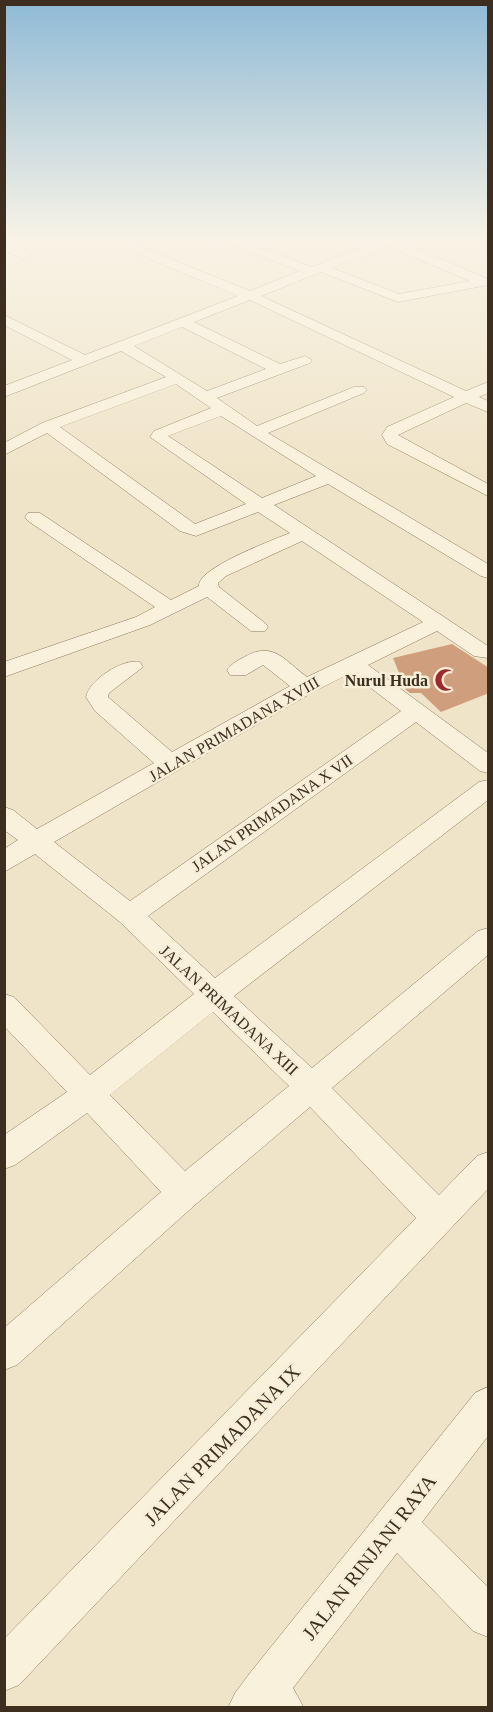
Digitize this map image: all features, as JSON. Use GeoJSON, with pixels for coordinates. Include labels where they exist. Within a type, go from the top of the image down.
{"type":"FeatureCollection","features":[{"type":"Feature","properties":{"kind":"street"},"geometry":{"type":"LineString","coordinates":[[4,392],[201,316]]}},
{"type":"Feature","properties":{"kind":"street"},"geometry":{"type":"LineString","coordinates":[[293,316],[489,407]]}},
{"type":"Feature","properties":{"kind":"street"},"geometry":{"type":"LineString","coordinates":[[4,319],[84,360]]}},
{"type":"Feature","properties":{"kind":"street"},"geometry":{"type":"LineString","coordinates":[[184,323],[277,369]]}},
{"type":"Feature","properties":{"kind":"street"},"geometry":{"type":"LineString","coordinates":[[123,346],[178,378],[220,410],[255,432],[489,572]]}},
{"type":"Feature","properties":{"kind":"street"},"geometry":{"type":"LineString","coordinates":[[204,398],[305,360]]}},
{"type":"Feature","properties":{"kind":"street"},"geometry":{"type":"LineString","coordinates":[[4,450],[48,426],[178,378]]}},
{"type":"Feature","properties":{"kind":"street"},"geometry":{"type":"LineString","coordinates":[[489,387],[393,430],[390,435],[393,440],[489,491]]}},
{"type":"Feature","properties":{"kind":"street"},"geometry":{"type":"LineString","coordinates":[[255,432],[359,390]]}},
{"type":"Feature","properties":{"kind":"street"},"geometry":{"type":"LineString","coordinates":[[220,410],[160,434],[158,437],[437,623],[481,651],[489,652]]}},
{"type":"Feature","properties":{"kind":"street"},"geometry":{"type":"LineString","coordinates":[[48,426],[187,527],[196,530],[264,506],[332,476]]}},
{"type":"Feature","properties":{"kind":"street"},"geometry":{"type":"LineString","coordinates":[[34,516],[170,608]]}},
{"type":"Feature","properties":{"kind":"street"},"geometry":{"type":"LineString","coordinates":[[258,627],[209,590],[208,581],[219,572],[304,533]]}},
{"type":"Feature","properties":{"kind":"street"},"geometry":{"type":"LineString","coordinates":[[4,670],[144,621],[209,590]]}},
{"type":"Feature","properties":{"kind":"street","name":"JALAN PRIMADANA XVIII"},"geometry":{"type":"LineString","coordinates":[[4,862],[34,842],[305,687],[437,623]]}},
{"type":"Feature","properties":{"kind":"street"},"geometry":{"type":"LineString","coordinates":[[238,669],[264,655],[305,687]]}},
{"type":"Feature","properties":{"kind":"street"},"geometry":{"type":"LineString","coordinates":[[352,663],[489,765]]}},
{"type":"Feature","properties":{"kind":"street"},"geometry":{"type":"LineString","coordinates":[[132,667],[98,690],[97,697],[103,706],[171,764]]}},
{"type":"Feature","properties":{"kind":"street","name":"JALAN PRIMADANA X VII"},"geometry":{"type":"LineString","coordinates":[[129,915],[415,712]]}},
{"type":"Feature","properties":{"kind":"street"},"geometry":{"type":"LineString","coordinates":[[4,1154],[88,1095],[212,996],[489,788]]}},
{"type":"Feature","properties":{"kind":"street","name":"JALAN PRIMADANA XIII"},"geometry":{"type":"LineString","coordinates":[[4,816],[129,915],[212,996],[311,1087],[439,1219]]}},
{"type":"Feature","properties":{"kind":"street"},"geometry":{"type":"LineString","coordinates":[[4,1352],[184,1193],[489,939]]}},
{"type":"Feature","properties":{"kind":"street"},"geometry":{"type":"LineString","coordinates":[[4,1006],[184,1193]]}},
{"type":"Feature","properties":{"kind":"street","name":"JALAN PRIMADANA IX"},"geometry":{"type":"LineString","coordinates":[[4,1670],[489,1167]]}},
{"type":"Feature","properties":{"kind":"street","name":"JALAN RINJANI RAYA"},"geometry":{"type":"LineString","coordinates":[[266,1701],[395,1523],[489,1406]]}},
{"type":"Feature","properties":{"kind":"street"},"geometry":{"type":"LineString","coordinates":[[395,1523],[489,1616]]}},
{"type":"Feature","properties":{"kind":"building","name":"Nurul Huda"},"geometry":{"type":"Polygon","coordinates":[[[452,644],[489,668],[489,693],[441,712],[421,693],[410,693],[406,690],[393,658],[452,644]]]}},
{"type":"Feature","properties":{"kind":"place","name":"Nurul Huda"},"geometry":{"type":"Point","coordinates":[446,680]}}]}
